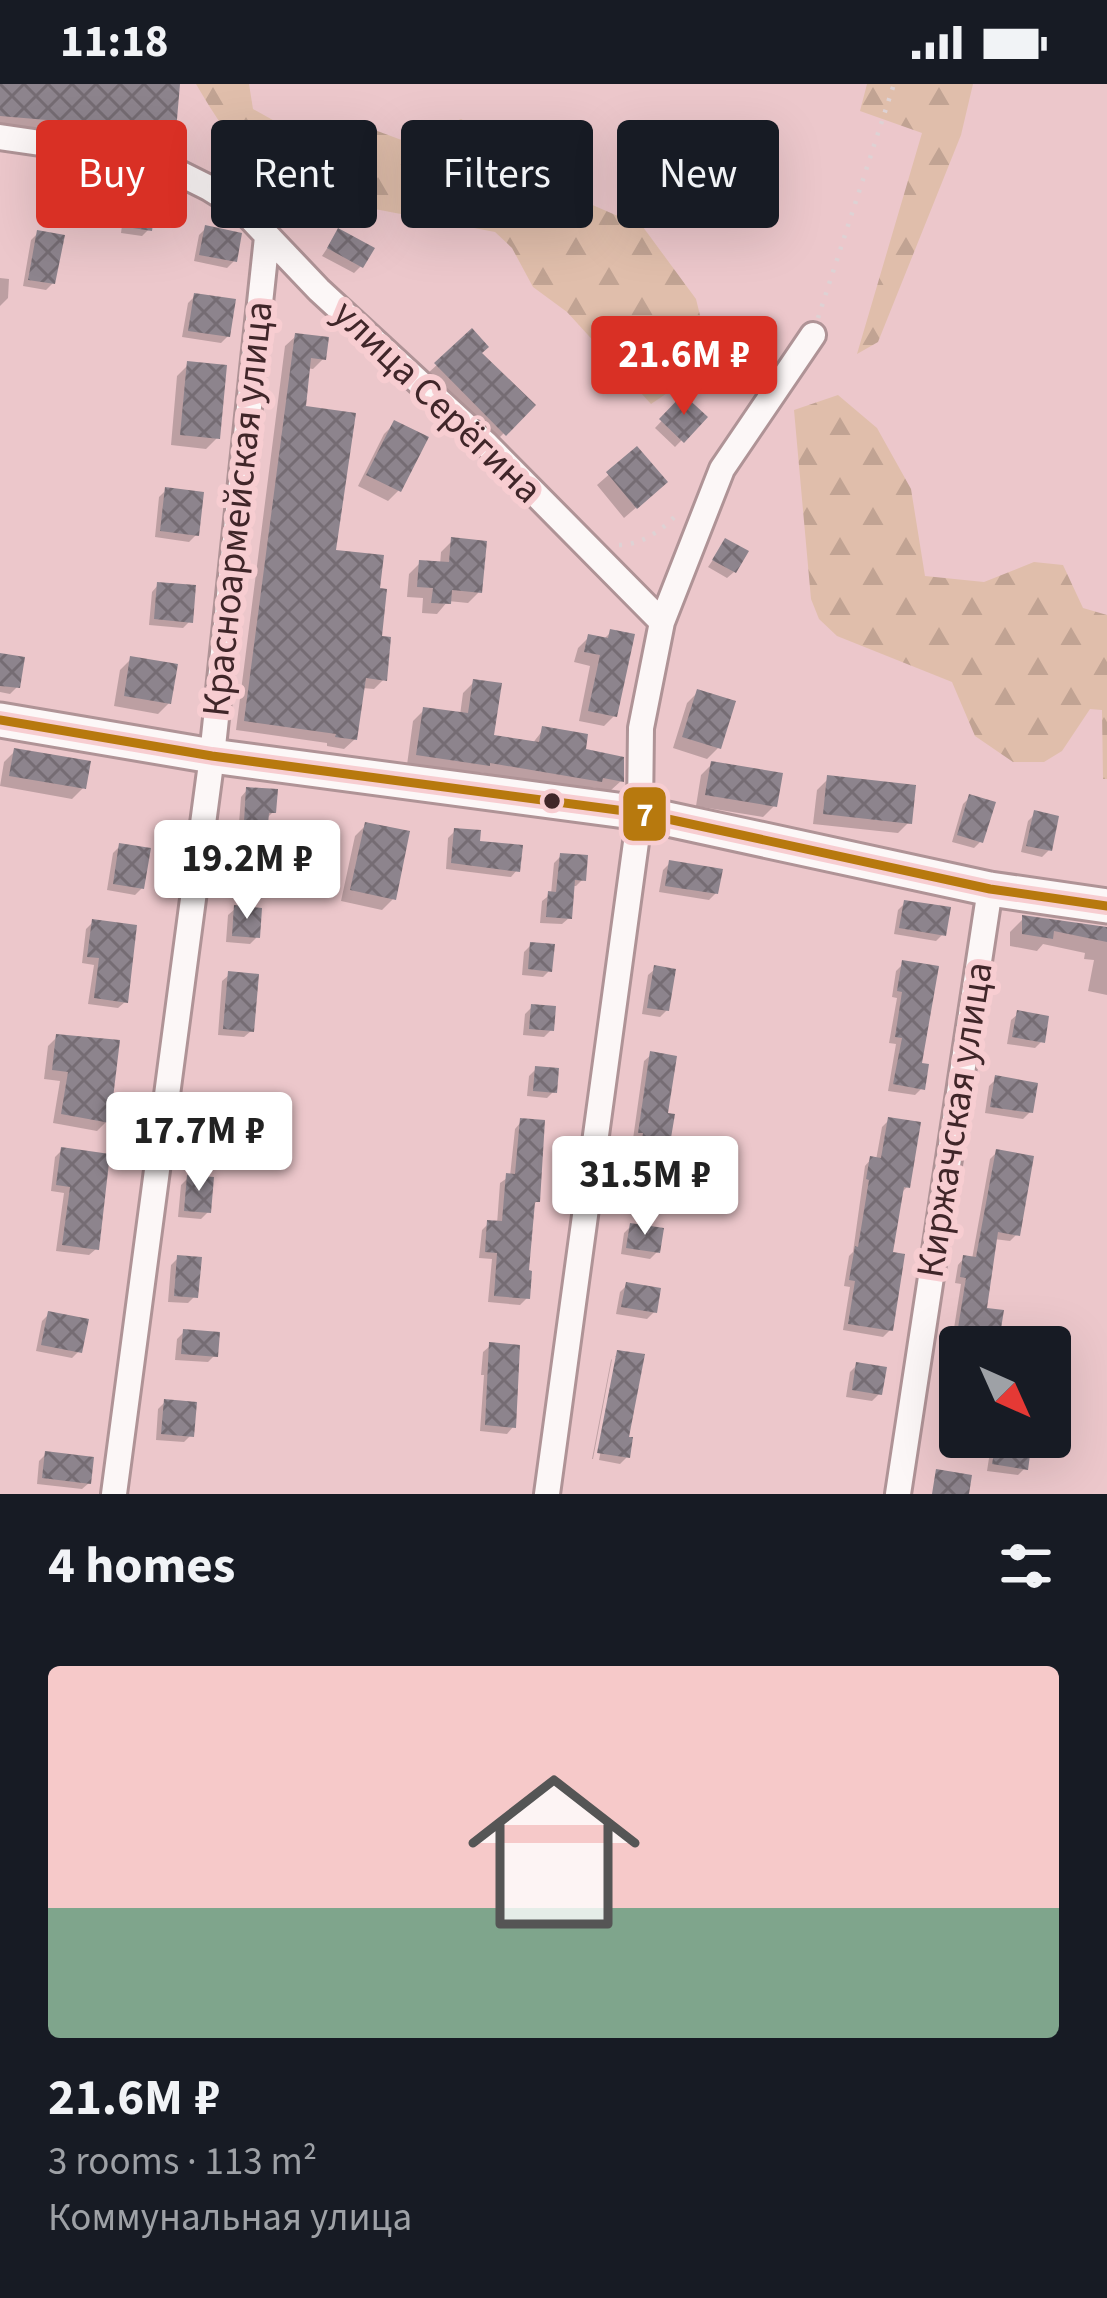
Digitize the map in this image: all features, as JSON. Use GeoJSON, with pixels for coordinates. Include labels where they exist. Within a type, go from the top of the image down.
{"type":"FeatureCollection","features":[{"type":"Feature","properties":{"kind":"street","name":"улица Серёгина"},"geometry":{"type":"LineString","coordinates":[[0,137],[151,159],[241,208],[319,290],[485,443],[662,622]]}},
{"type":"Feature","properties":{"kind":"street","name":"Красноармейская улица"},"geometry":{"type":"LineString","coordinates":[[114,1494],[212,755],[267,237]]}},
{"type":"Feature","properties":{"kind":"street"},"geometry":{"type":"LineString","coordinates":[[548,1494],[640,813],[641,728],[662,622],[722,469],[813,335]]}},
{"type":"Feature","properties":{"kind":"street"},"geometry":{"type":"LineString","coordinates":[[0,720],[212,755],[640,813],[990,889],[1107,906]]}},
{"type":"Feature","properties":{"kind":"street","name":"Киржачская улица"},"geometry":{"type":"LineString","coordinates":[[898,1494],[990,889]]}},
{"type":"Feature","properties":{"kind":"path"},"geometry":{"type":"LineString","coordinates":[[813,335],[893,84]]}},
{"type":"Feature","properties":{"kind":"path"},"geometry":{"type":"LineString","coordinates":[[585,546],[630,545],[667,527],[689,501]]}},
{"type":"Feature","properties":{"kind":"green space"},"geometry":{"type":"Polygon","coordinates":[[[196,84],[249,84],[253,109],[273,120],[219,120],[196,84]]]}},
{"type":"Feature","properties":{"kind":"green space"},"geometry":{"type":"Polygon","coordinates":[[[867,84],[973,84],[961,135],[878,342],[857,354],[922,133],[860,111],[867,84]]]}},
{"type":"Feature","properties":{"kind":"green space"},"geometry":{"type":"Polygon","coordinates":[[[377,131],[401,140],[401,214],[377,209],[377,131]]]}},
{"type":"Feature","properties":{"kind":"green space"},"geometry":{"type":"Polygon","coordinates":[[[593,205],[617,216],[617,228],[644,228],[696,299],[710,356],[697,373],[651,404],[567,312],[533,287],[512,248],[495,232],[474,228],[593,228],[593,205]]]}},
{"type":"Feature","properties":{"kind":"green space"},"geometry":{"type":"Polygon","coordinates":[[[838,395],[877,428],[911,489],[925,576],[984,582],[1034,562],[1063,565],[1083,608],[1107,615],[1107,779],[1103,779],[1102,710],[1090,709],[1062,751],[1044,762],[1013,762],[975,736],[952,682],[837,636],[819,619],[811,599],[794,410],[838,395]]]}},
{"type":"Feature","properties":{"kind":"building"},"geometry":{"type":"Polygon","coordinates":[[[0,84],[180,84],[177,120],[0,116],[0,84]]]}},
{"type":"Feature","properties":{"kind":"building"},"geometry":{"type":"Polygon","coordinates":[[[205,225],[242,233],[237,262],[199,255],[205,225]]]}},
{"type":"Feature","properties":{"kind":"building"},"geometry":{"type":"Polygon","coordinates":[[[338,228],[375,248],[363,268],[327,248],[338,228]]]}},
{"type":"Feature","properties":{"kind":"building"},"geometry":{"type":"Polygon","coordinates":[[[37,230],[65,235],[55,284],[28,280],[37,230]]]}},
{"type":"Feature","properties":{"kind":"building"},"geometry":{"type":"Polygon","coordinates":[[[194,293],[236,299],[230,337],[188,331],[194,293]]]}},
{"type":"Feature","properties":{"kind":"building"},"geometry":{"type":"Polygon","coordinates":[[[472,328],[489,347],[482,353],[536,405],[506,436],[434,363],[472,328]]]}},
{"type":"Feature","properties":{"kind":"building"},"geometry":{"type":"Polygon","coordinates":[[[295,333],[329,337],[326,360],[311,358],[306,406],[356,413],[336,550],[384,555],[380,588],[387,589],[382,636],[391,637],[387,681],[366,678],[357,740],[244,721],[295,333]]]}},
{"type":"Feature","properties":{"kind":"building"},"geometry":{"type":"Polygon","coordinates":[[[187,361],[227,365],[220,439],[180,435],[187,361]]]}},
{"type":"Feature","properties":{"kind":"building"},"geometry":{"type":"Polygon","coordinates":[[[683,394],[708,417],[684,443],[659,419],[683,394]]]}},
{"type":"Feature","properties":{"kind":"building"},"geometry":{"type":"Polygon","coordinates":[[[394,420],[429,437],[401,492],[366,475],[394,420]]]}},
{"type":"Feature","properties":{"kind":"building"},"geometry":{"type":"Polygon","coordinates":[[[637,446],[668,482],[637,509],[606,472],[637,446]]]}},
{"type":"Feature","properties":{"kind":"building"},"geometry":{"type":"Polygon","coordinates":[[[165,487],[204,492],[199,536],[160,531],[165,487]]]}},
{"type":"Feature","properties":{"kind":"building"},"geometry":{"type":"Polygon","coordinates":[[[451,537],[487,541],[482,593],[452,590],[451,604],[431,603],[433,588],[417,587],[419,560],[449,562],[451,537]]]}},
{"type":"Feature","properties":{"kind":"building"},"geometry":{"type":"Polygon","coordinates":[[[725,538],[749,551],[736,573],[712,560],[725,538]]]}},
{"type":"Feature","properties":{"kind":"building"},"geometry":{"type":"Polygon","coordinates":[[[157,582],[196,585],[193,623],[154,619],[157,582]]]}},
{"type":"Feature","properties":{"kind":"building"},"geometry":{"type":"Polygon","coordinates":[[[610,629],[635,634],[617,717],[588,711],[600,655],[584,652],[588,634],[608,638],[610,629]]]}},
{"type":"Feature","properties":{"kind":"building"},"geometry":{"type":"Polygon","coordinates":[[[0,653],[25,657],[20,688],[0,686],[0,653]]]}},
{"type":"Feature","properties":{"kind":"building"},"geometry":{"type":"Polygon","coordinates":[[[130,656],[178,664],[171,704],[124,696],[130,656]]]}},
{"type":"Feature","properties":{"kind":"building"},"geometry":{"type":"Polygon","coordinates":[[[473,679],[502,683],[494,735],[539,742],[542,726],[588,734],[586,749],[624,757],[624,782],[416,755],[423,707],[468,713],[473,679]]]}},
{"type":"Feature","properties":{"kind":"building"},"geometry":{"type":"Polygon","coordinates":[[[697,689],[736,701],[721,749],[682,737],[697,689]]]}},
{"type":"Feature","properties":{"kind":"building"},"geometry":{"type":"Polygon","coordinates":[[[14,748],[91,761],[86,789],[9,776],[14,748]]]}},
{"type":"Feature","properties":{"kind":"building"},"geometry":{"type":"Polygon","coordinates":[[[711,761],[783,773],[777,807],[705,795],[711,761]]]}},
{"type":"Feature","properties":{"kind":"building"},"geometry":{"type":"Polygon","coordinates":[[[827,775],[916,785],[912,824],[823,814],[827,775]]]}},
{"type":"Feature","properties":{"kind":"building"},"geometry":{"type":"Polygon","coordinates":[[[246,787],[278,789],[276,813],[269,813],[265,859],[242,857],[246,787]]]}},
{"type":"Feature","properties":{"kind":"building"},"geometry":{"type":"Polygon","coordinates":[[[969,794],[996,802],[983,843],[957,835],[969,794]]]}},
{"type":"Feature","properties":{"kind":"building"},"geometry":{"type":"Polygon","coordinates":[[[1034,810],[1059,816],[1052,851],[1026,846],[1034,810]]]}},
{"type":"Feature","properties":{"kind":"building"},"geometry":{"type":"Polygon","coordinates":[[[365,822],[410,831],[396,900],[350,890],[365,822]]]}},
{"type":"Feature","properties":{"kind":"building"},"geometry":{"type":"Polygon","coordinates":[[[454,828],[481,830],[480,841],[523,845],[520,872],[451,863],[454,828]]]}},
{"type":"Feature","properties":{"kind":"building"},"geometry":{"type":"Polygon","coordinates":[[[119,843],[151,848],[144,889],[113,884],[119,843]]]}},
{"type":"Feature","properties":{"kind":"building"},"geometry":{"type":"Polygon","coordinates":[[[560,853],[588,855],[586,881],[575,880],[572,919],[546,917],[548,891],[556,892],[560,853]]]}},
{"type":"Feature","properties":{"kind":"building"},"geometry":{"type":"Polygon","coordinates":[[[669,860],[723,869],[718,894],[665,886],[669,860]]]}},
{"type":"Feature","properties":{"kind":"building"},"geometry":{"type":"Polygon","coordinates":[[[904,900],[951,907],[946,936],[899,928],[904,900]]]}},
{"type":"Feature","properties":{"kind":"building"},"geometry":{"type":"Polygon","coordinates":[[[234,905],[262,908],[260,938],[232,936],[234,905]]]}},
{"type":"Feature","properties":{"kind":"building"},"geometry":{"type":"Polygon","coordinates":[[[1022,915],[1107,927],[1107,942],[1054,931],[1053,939],[1022,934],[1022,915]]]}},
{"type":"Feature","properties":{"kind":"building"},"geometry":{"type":"Polygon","coordinates":[[[92,919],[137,925],[128,1003],[94,998],[99,958],[87,957],[92,919]]]}},
{"type":"Feature","properties":{"kind":"building"},"geometry":{"type":"Polygon","coordinates":[[[530,942],[555,944],[552,972],[528,969],[530,942]]]}},
{"type":"Feature","properties":{"kind":"building"},"geometry":{"type":"Polygon","coordinates":[[[902,960],[939,966],[922,1063],[929,1064],[925,1090],[893,1084],[902,1038],[895,1037],[902,960]]]}},
{"type":"Feature","properties":{"kind":"building"},"geometry":{"type":"Polygon","coordinates":[[[654,965],[676,969],[669,1011],[647,1008],[654,965]]]}},
{"type":"Feature","properties":{"kind":"building"},"geometry":{"type":"Polygon","coordinates":[[[228,971],[259,974],[254,1032],[223,1029],[228,971]]]}},
{"type":"Feature","properties":{"kind":"building"},"geometry":{"type":"Polygon","coordinates":[[[531,1004],[556,1006],[554,1031],[529,1029],[531,1004]]]}},
{"type":"Feature","properties":{"kind":"building"},"geometry":{"type":"Polygon","coordinates":[[[1017,1010],[1049,1016],[1045,1043],[1012,1037],[1017,1010]]]}},
{"type":"Feature","properties":{"kind":"building"},"geometry":{"type":"Polygon","coordinates":[[[56,1034],[120,1040],[110,1123],[61,1114],[68,1072],[52,1070],[56,1034]]]}},
{"type":"Feature","properties":{"kind":"building"},"geometry":{"type":"Polygon","coordinates":[[[650,1051],[677,1056],[668,1113],[675,1114],[662,1191],[634,1186],[650,1051]]]}},
{"type":"Feature","properties":{"kind":"building"},"geometry":{"type":"Polygon","coordinates":[[[535,1066],[559,1068],[557,1093],[533,1091],[535,1066]]]}},
{"type":"Feature","properties":{"kind":"building"},"geometry":{"type":"Polygon","coordinates":[[[995,1075],[1038,1083],[1033,1113],[990,1107],[995,1075]]]}},
{"type":"Feature","properties":{"kind":"building"},"geometry":{"type":"Polygon","coordinates":[[[214,1095],[252,1098],[250,1128],[211,1125],[214,1095]]]}},
{"type":"Feature","properties":{"kind":"building"},"geometry":{"type":"Polygon","coordinates":[[[888,1117],[921,1122],[893,1252],[905,1254],[893,1331],[848,1324],[855,1281],[849,1280],[870,1156],[881,1158],[888,1117]]]}},
{"type":"Feature","properties":{"kind":"building"},"geometry":{"type":"Polygon","coordinates":[[[520,1118],[545,1120],[530,1299],[494,1296],[497,1253],[485,1252],[487,1220],[502,1221],[506,1173],[515,1174],[520,1118]]]}},
{"type":"Feature","properties":{"kind":"building"},"geometry":{"type":"Polygon","coordinates":[[[61,1147],[110,1154],[99,1250],[62,1245],[70,1187],[56,1185],[61,1147]]]}},
{"type":"Feature","properties":{"kind":"building"},"geometry":{"type":"Polygon","coordinates":[[[996,1149],[1034,1156],[1020,1236],[998,1232],[987,1308],[1004,1310],[1001,1326],[958,1326],[966,1278],[960,1277],[963,1255],[976,1257],[996,1149]]]}},
{"type":"Feature","properties":{"kind":"building"},"geometry":{"type":"Polygon","coordinates":[[[187,1175],[214,1177],[211,1213],[184,1211],[187,1175]]]}},
{"type":"Feature","properties":{"kind":"building"},"geometry":{"type":"Polygon","coordinates":[[[630,1223],[664,1228],[660,1253],[626,1248],[630,1223]]]}},
{"type":"Feature","properties":{"kind":"building"},"geometry":{"type":"Polygon","coordinates":[[[177,1255],[202,1257],[198,1298],[174,1296],[177,1255]]]}},
{"type":"Feature","properties":{"kind":"building"},"geometry":{"type":"Polygon","coordinates":[[[626,1282],[661,1288],[657,1313],[621,1307],[626,1282]]]}},
{"type":"Feature","properties":{"kind":"building"},"geometry":{"type":"Polygon","coordinates":[[[48,1311],[89,1319],[82,1353],[41,1345],[48,1311]]]}},
{"type":"Feature","properties":{"kind":"building"},"geometry":{"type":"Polygon","coordinates":[[[183,1329],[220,1332],[218,1357],[181,1354],[183,1329]]]}},
{"type":"Feature","properties":{"kind":"building"},"geometry":{"type":"Polygon","coordinates":[[[489,1342],[520,1345],[516,1428],[485,1425],[489,1342]]]}},
{"type":"Feature","properties":{"kind":"building"},"geometry":{"type":"Polygon","coordinates":[[[617,1350],[645,1354],[629,1437],[633,1437],[630,1458],[597,1453],[617,1350]]]}},
{"type":"Feature","properties":{"kind":"building"},"geometry":{"type":"Polygon","coordinates":[[[856,1362],[887,1367],[882,1395],[852,1390],[856,1362]]]}},
{"type":"Feature","properties":{"kind":"building"},"geometry":{"type":"Polygon","coordinates":[[[164,1399],[197,1402],[194,1437],[161,1434],[164,1399]]]}},
{"type":"Feature","properties":{"kind":"building"},"geometry":{"type":"Polygon","coordinates":[[[45,1451],[94,1457],[91,1484],[42,1478],[45,1451]]]}},
{"type":"Feature","properties":{"kind":"building"},"geometry":{"type":"Polygon","coordinates":[[[993,1458],[1030,1458],[1028,1470],[992,1464],[993,1458]]]}},
{"type":"Feature","properties":{"kind":"building"},"geometry":{"type":"Polygon","coordinates":[[[936,1469],[972,1475],[969,1494],[932,1494],[936,1469]]]}},
{"type":"Feature","properties":{"kind":"transit line","name":"7"},"geometry":{"type":"LineString","coordinates":[[0,720],[212,756],[640,813],[990,889],[1107,906]]}}]}
